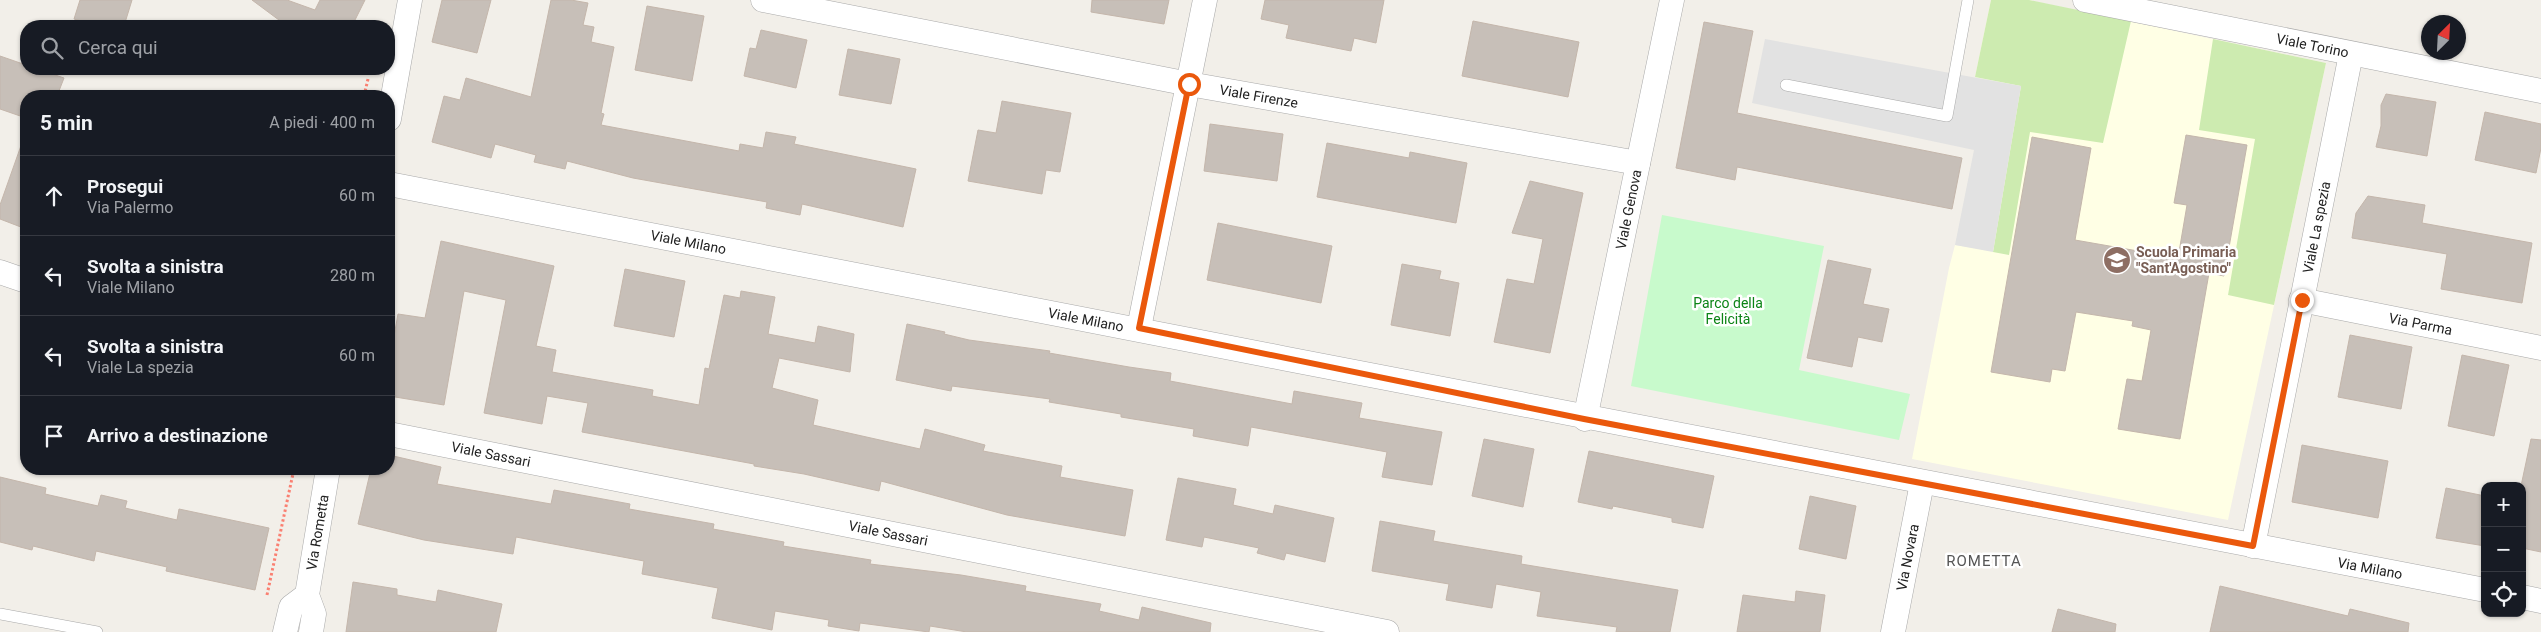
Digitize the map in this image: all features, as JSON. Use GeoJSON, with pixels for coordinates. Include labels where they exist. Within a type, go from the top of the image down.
{"type":"FeatureCollection","features":[{"type":"Feature","properties":{"kind":"street"},"geometry":{"type":"LineString","coordinates":[[394,90],[410,0]]}},
{"type":"Feature","properties":{"kind":"street","name":"Viale Firenze"},"geometry":{"type":"LineString","coordinates":[[763,0],[1189,84],[1638,162]]}},
{"type":"Feature","properties":{"kind":"street"},"geometry":{"type":"LineString","coordinates":[[1139,328],[1205,0]]}},
{"type":"Feature","properties":{"kind":"street","name":"Viale Genova"},"geometry":{"type":"LineString","coordinates":[[1584,419],[1672,0]]}},
{"type":"Feature","properties":{"kind":"street","name":"Viale Torino"},"geometry":{"type":"LineString","coordinates":[[2086,0],[2541,91]]}},
{"type":"Feature","properties":{"kind":"street","name":"Viale La spezia"},"geometry":{"type":"LineString","coordinates":[[2253,546],[2351,54]]}},
{"type":"Feature","properties":{"kind":"street","name":"Viale Milano"},"geometry":{"type":"LineString","coordinates":[[395,185],[1139,328],[1584,419],[2253,546]]}},
{"type":"Feature","properties":{"kind":"street"},"geometry":{"type":"LineString","coordinates":[[0,272],[20,278]]}},
{"type":"Feature","properties":{"kind":"street","name":"Via Parma"},"geometry":{"type":"LineString","coordinates":[[2302,300],[2541,348]]}},
{"type":"Feature","properties":{"kind":"street","name":"Viale Sassari"},"geometry":{"type":"LineString","coordinates":[[395,435],[1388,632]]}},
{"type":"Feature","properties":{"kind":"street","name":"Via Rometta"},"geometry":{"type":"LineString","coordinates":[[311,632],[314,614],[307,595],[327,475]]}},
{"type":"Feature","properties":{"kind":"street","name":"Via Novara"},"geometry":{"type":"LineString","coordinates":[[1893,632],[1922,483]]}},
{"type":"Feature","properties":{"kind":"street","name":"Via Milano"},"geometry":{"type":"LineString","coordinates":[[2253,546],[2481,589]]}},
{"type":"Feature","properties":{"kind":"street"},"geometry":{"type":"LineString","coordinates":[[285,632],[290,607],[307,595]]}},
{"type":"Feature","properties":{"kind":"street"},"geometry":{"type":"LineString","coordinates":[[2526,598],[2541,601]]}},
{"type":"Feature","properties":{"kind":"lane"},"geometry":{"type":"LineString","coordinates":[[1786,85],[1947,116],[1968,0]]}},
{"type":"Feature","properties":{"kind":"lane"},"geometry":{"type":"LineString","coordinates":[[0,614],[97,632]]}},
{"type":"Feature","properties":{"kind":"path"},"geometry":{"type":"LineString","coordinates":[[265,603],[293,475]]}},
{"type":"Feature","properties":{"kind":"shaded area","name":"Scuola Primaria \"Sant'Agostino\""},"geometry":{"type":"Polygon","coordinates":[[[1991,0],[2029,0],[2326,63],[2228,520],[1912,459],[1955,245],[1993,251],[2021,86],[1975,77],[1991,0]]]}},
{"type":"Feature","properties":{"kind":"shaded area"},"geometry":{"type":"Polygon","coordinates":[[[1765,39],[2021,86],[1993,252],[1955,245],[1974,150],[1752,103],[1765,39]]]}},
{"type":"Feature","properties":{"kind":"green space"},"geometry":{"type":"Polygon","coordinates":[[[1991,0],[2029,0],[2131,21],[2103,143],[2030,132],[2009,255],[1993,252],[2021,86],[1975,77],[1991,0]]]}},
{"type":"Feature","properties":{"kind":"green space"},"geometry":{"type":"Polygon","coordinates":[[[2213,39],[2326,63],[2274,305],[2228,295],[2255,139],[2199,130],[2213,39]]]}},
{"type":"Feature","properties":{"kind":"green space","name":"Parco della Felicità"},"geometry":{"type":"Polygon","coordinates":[[[1662,215],[1824,246],[1799,370],[1910,394],[1899,440],[1631,386],[1662,215]]]}},
{"type":"Feature","properties":{"kind":"building"},"geometry":{"type":"Polygon","coordinates":[[[80,0],[132,0],[126,20],[74,19],[80,0]]]}},
{"type":"Feature","properties":{"kind":"building"},"geometry":{"type":"Polygon","coordinates":[[[252,0],[287,0],[315,10],[320,0],[365,0],[355,20],[279,20],[252,0]]]}},
{"type":"Feature","properties":{"kind":"building"},"geometry":{"type":"Polygon","coordinates":[[[442,0],[491,0],[477,53],[432,42],[442,0]]]}},
{"type":"Feature","properties":{"kind":"building"},"geometry":{"type":"Polygon","coordinates":[[[551,0],[571,0],[588,3],[583,25],[594,27],[591,42],[614,47],[601,113],[604,114],[601,125],[739,151],[740,144],[763,148],[766,132],[796,137],[794,144],[916,169],[903,227],[802,204],[800,215],[766,208],[767,202],[633,178],[567,161],[565,169],[534,162],[536,155],[495,144],[491,158],[432,142],[444,96],[460,100],[466,78],[531,97],[551,0]]]}},
{"type":"Feature","properties":{"kind":"building"},"geometry":{"type":"Polygon","coordinates":[[[1092,0],[1169,0],[1164,24],[1091,12],[1092,0]]]}},
{"type":"Feature","properties":{"kind":"building"},"geometry":{"type":"Polygon","coordinates":[[[1265,0],[1384,0],[1376,43],[1354,38],[1351,51],[1286,38],[1289,25],[1261,19],[1265,0]]]}},
{"type":"Feature","properties":{"kind":"building"},"geometry":{"type":"Polygon","coordinates":[[[647,6],[704,16],[692,81],[635,70],[647,6]]]}},
{"type":"Feature","properties":{"kind":"building"},"geometry":{"type":"Polygon","coordinates":[[[1473,21],[1579,42],[1568,97],[1462,76],[1473,21]]]}},
{"type":"Feature","properties":{"kind":"building"},"geometry":{"type":"Polygon","coordinates":[[[1704,22],[1753,31],[1737,113],[1962,158],[1952,209],[1737,167],[1735,180],[1676,168],[1704,22]]]}},
{"type":"Feature","properties":{"kind":"building"},"geometry":{"type":"Polygon","coordinates":[[[761,30],[807,40],[796,88],[744,76],[750,48],[756,49],[761,30]]]}},
{"type":"Feature","properties":{"kind":"building"},"geometry":{"type":"Polygon","coordinates":[[[848,49],[900,59],[891,104],[839,95],[848,49]]]}},
{"type":"Feature","properties":{"kind":"building"},"geometry":{"type":"Polygon","coordinates":[[[0,56],[20,63],[20,75],[55,75],[64,78],[59,90],[20,90],[20,116],[0,109],[0,56]]]}},
{"type":"Feature","properties":{"kind":"building"},"geometry":{"type":"Polygon","coordinates":[[[2386,94],[2436,102],[2427,156],[2376,147],[2381,126],[2381,105],[2386,94]]]}},
{"type":"Feature","properties":{"kind":"building"},"geometry":{"type":"Polygon","coordinates":[[[1002,101],[1071,113],[1060,172],[1046,170],[1042,194],[968,181],[978,130],[996,133],[1002,101]]]}},
{"type":"Feature","properties":{"kind":"building"},"geometry":{"type":"Polygon","coordinates":[[[2485,112],[2541,124],[2541,148],[2536,173],[2475,160],[2485,112]]]}},
{"type":"Feature","properties":{"kind":"building"},"geometry":{"type":"Polygon","coordinates":[[[1210,124],[1283,134],[1277,181],[1204,171],[1210,124]]]}},
{"type":"Feature","properties":{"kind":"building"},"geometry":{"type":"Polygon","coordinates":[[[2186,135],[2247,145],[2224,276],[2209,273],[2180,439],[2118,429],[2127,379],[2142,381],[2151,330],[2132,326],[2133,321],[2076,312],[2065,371],[2052,369],[2050,382],[1991,372],[2032,137],[2091,148],[2075,240],[2178,258],[2187,205],[2174,203],[2186,135]]]}},
{"type":"Feature","properties":{"kind":"building"},"geometry":{"type":"Polygon","coordinates":[[[1327,143],[1409,158],[1410,152],[1467,163],[1456,223],[1317,197],[1327,143]]]}},
{"type":"Feature","properties":{"kind":"building"},"geometry":{"type":"Polygon","coordinates":[[[20,148],[20,227],[0,219],[0,205],[20,148]]]}},
{"type":"Feature","properties":{"kind":"building"},"geometry":{"type":"Polygon","coordinates":[[[1530,181],[1583,193],[1550,353],[1494,342],[1507,279],[1534,284],[1543,239],[1512,233],[1530,181]]]}},
{"type":"Feature","properties":{"kind":"building"},"geometry":{"type":"Polygon","coordinates":[[[2368,196],[2425,205],[2422,223],[2532,243],[2522,303],[2441,289],[2447,254],[2352,238],[2356,213],[2368,196]]]}},
{"type":"Feature","properties":{"kind":"building"},"geometry":{"type":"Polygon","coordinates":[[[1218,223],[1332,246],[1321,303],[1207,280],[1218,223]]]}},
{"type":"Feature","properties":{"kind":"building"},"geometry":{"type":"Polygon","coordinates":[[[441,241],[554,266],[536,346],[556,350],[552,372],[653,390],[652,396],[699,405],[705,368],[709,369],[724,295],[740,298],[741,291],[775,297],[768,334],[815,343],[818,326],[854,334],[850,372],[779,358],[772,388],[818,400],[813,425],[920,449],[925,429],[985,445],[983,451],[1062,466],[1060,477],[1133,490],[1125,536],[1007,515],[881,481],[879,491],[804,474],[754,466],[754,464],[582,432],[588,403],[547,396],[542,424],[484,413],[506,300],[464,291],[444,405],[395,397],[395,331],[398,314],[425,318],[441,241]]]}},
{"type":"Feature","properties":{"kind":"building"},"geometry":{"type":"Polygon","coordinates":[[[1828,260],[1871,269],[1863,304],[1889,309],[1882,342],[1858,337],[1852,367],[1807,358],[1828,260]]]}},
{"type":"Feature","properties":{"kind":"building"},"geometry":{"type":"Polygon","coordinates":[[[1402,264],[1441,271],[1439,279],[1459,283],[1450,336],[1391,325],[1402,264]]]}},
{"type":"Feature","properties":{"kind":"building"},"geometry":{"type":"Polygon","coordinates":[[[625,269],[685,281],[674,337],[614,326],[625,269]]]}},
{"type":"Feature","properties":{"kind":"building"},"geometry":{"type":"Polygon","coordinates":[[[907,324],[945,332],[944,334],[969,340],[1050,351],[1049,353],[1171,373],[1170,381],[1292,404],[1294,391],[1362,403],[1359,418],[1442,432],[1432,485],[1382,477],[1387,452],[1251,427],[1248,446],[1193,436],[1194,429],[1121,417],[1121,414],[1049,402],[1050,399],[952,386],[951,391],[896,380],[907,324]]]}},
{"type":"Feature","properties":{"kind":"building"},"geometry":{"type":"Polygon","coordinates":[[[2350,335],[2412,347],[2401,409],[2338,397],[2350,335]]]}},
{"type":"Feature","properties":{"kind":"building"},"geometry":{"type":"Polygon","coordinates":[[[2462,355],[2509,365],[2494,436],[2448,426],[2462,355]]]}},
{"type":"Feature","properties":{"kind":"building"},"geometry":{"type":"Polygon","coordinates":[[[1484,439],[1534,449],[1523,507],[1472,496],[1484,439]]]}},
{"type":"Feature","properties":{"kind":"building"},"geometry":{"type":"Polygon","coordinates":[[[2531,439],[2541,440],[2541,552],[2526,549],[2526,482],[2522,482],[2531,439]]]}},
{"type":"Feature","properties":{"kind":"building"},"geometry":{"type":"Polygon","coordinates":[[[2302,445],[2388,461],[2378,518],[2292,502],[2302,445]]]}},
{"type":"Feature","properties":{"kind":"building"},"geometry":{"type":"Polygon","coordinates":[[[1589,451],[1714,476],[1703,528],[1672,522],[1672,518],[1613,506],[1612,509],[1578,502],[1589,451]]]}},
{"type":"Feature","properties":{"kind":"building"},"geometry":{"type":"Polygon","coordinates":[[[395,456],[441,467],[437,484],[551,504],[554,490],[630,504],[629,509],[714,524],[713,529],[784,542],[783,546],[871,560],[870,564],[961,575],[1026,586],[1025,591],[1101,604],[1099,611],[1139,620],[1142,607],[1211,623],[1210,632],[967,632],[930,626],[929,632],[860,623],[859,631],[828,626],[829,620],[775,611],[772,630],[712,618],[718,588],[642,574],[644,561],[516,537],[513,554],[424,540],[358,524],[370,475],[395,475],[395,456]]]}},
{"type":"Feature","properties":{"kind":"building"},"geometry":{"type":"Polygon","coordinates":[[[0,477],[46,488],[45,494],[98,506],[101,495],[127,501],[125,508],[177,520],[179,509],[269,528],[255,590],[166,571],[167,567],[96,551],[94,561],[33,546],[32,550],[0,542],[0,477]]]}},
{"type":"Feature","properties":{"kind":"building"},"geometry":{"type":"Polygon","coordinates":[[[1178,478],[1236,489],[1233,505],[1273,514],[1275,505],[1334,518],[1325,562],[1286,553],[1284,560],[1257,553],[1259,548],[1204,537],[1202,547],[1166,540],[1178,478]]]}},
{"type":"Feature","properties":{"kind":"building"},"geometry":{"type":"Polygon","coordinates":[[[2446,488],[2481,495],[2481,545],[2436,538],[2446,488]]]}},
{"type":"Feature","properties":{"kind":"building"},"geometry":{"type":"Polygon","coordinates":[[[1810,496],[1856,506],[1846,559],[1799,549],[1810,496]]]}},
{"type":"Feature","properties":{"kind":"building"},"geometry":{"type":"Polygon","coordinates":[[[1380,521],[1435,531],[1433,541],[1522,556],[1521,564],[1678,590],[1670,632],[1616,632],[1617,627],[1537,616],[1541,592],[1496,584],[1492,608],[1446,600],[1449,584],[1372,571],[1380,521]]]}},
{"type":"Feature","properties":{"kind":"building"},"geometry":{"type":"Polygon","coordinates":[[[353,582],[397,589],[397,595],[436,602],[438,590],[502,604],[496,632],[346,632],[353,582]]]}},
{"type":"Feature","properties":{"kind":"building"},"geometry":{"type":"Polygon","coordinates":[[[2220,586],[2348,616],[2350,609],[2409,623],[2408,632],[2210,632],[2220,586]]]}},
{"type":"Feature","properties":{"kind":"building"},"geometry":{"type":"Polygon","coordinates":[[[1796,591],[1825,595],[1820,632],[1737,632],[1743,595],[1795,602],[1796,591]]]}},
{"type":"Feature","properties":{"kind":"building"},"geometry":{"type":"Polygon","coordinates":[[[2058,609],[2116,624],[2115,632],[2052,632],[2058,609]]]}},
{"type":"Feature","properties":{"kind":"place","name":"Scuola Primaria \"Sant'Agostino\""},"geometry":{"type":"Point","coordinates":[2117,260]}},
{"type":"Feature","properties":{"kind":"district","name":"ROMETTA"},"geometry":{"type":"Point","coordinates":[1984,561]}},
{"type":"Feature","properties":{"kind":"route"},"geometry":{"type":"LineString","coordinates":[[1189,84],[1139,328],[1584,419],[2253,546],[2302,300]]}}]}
